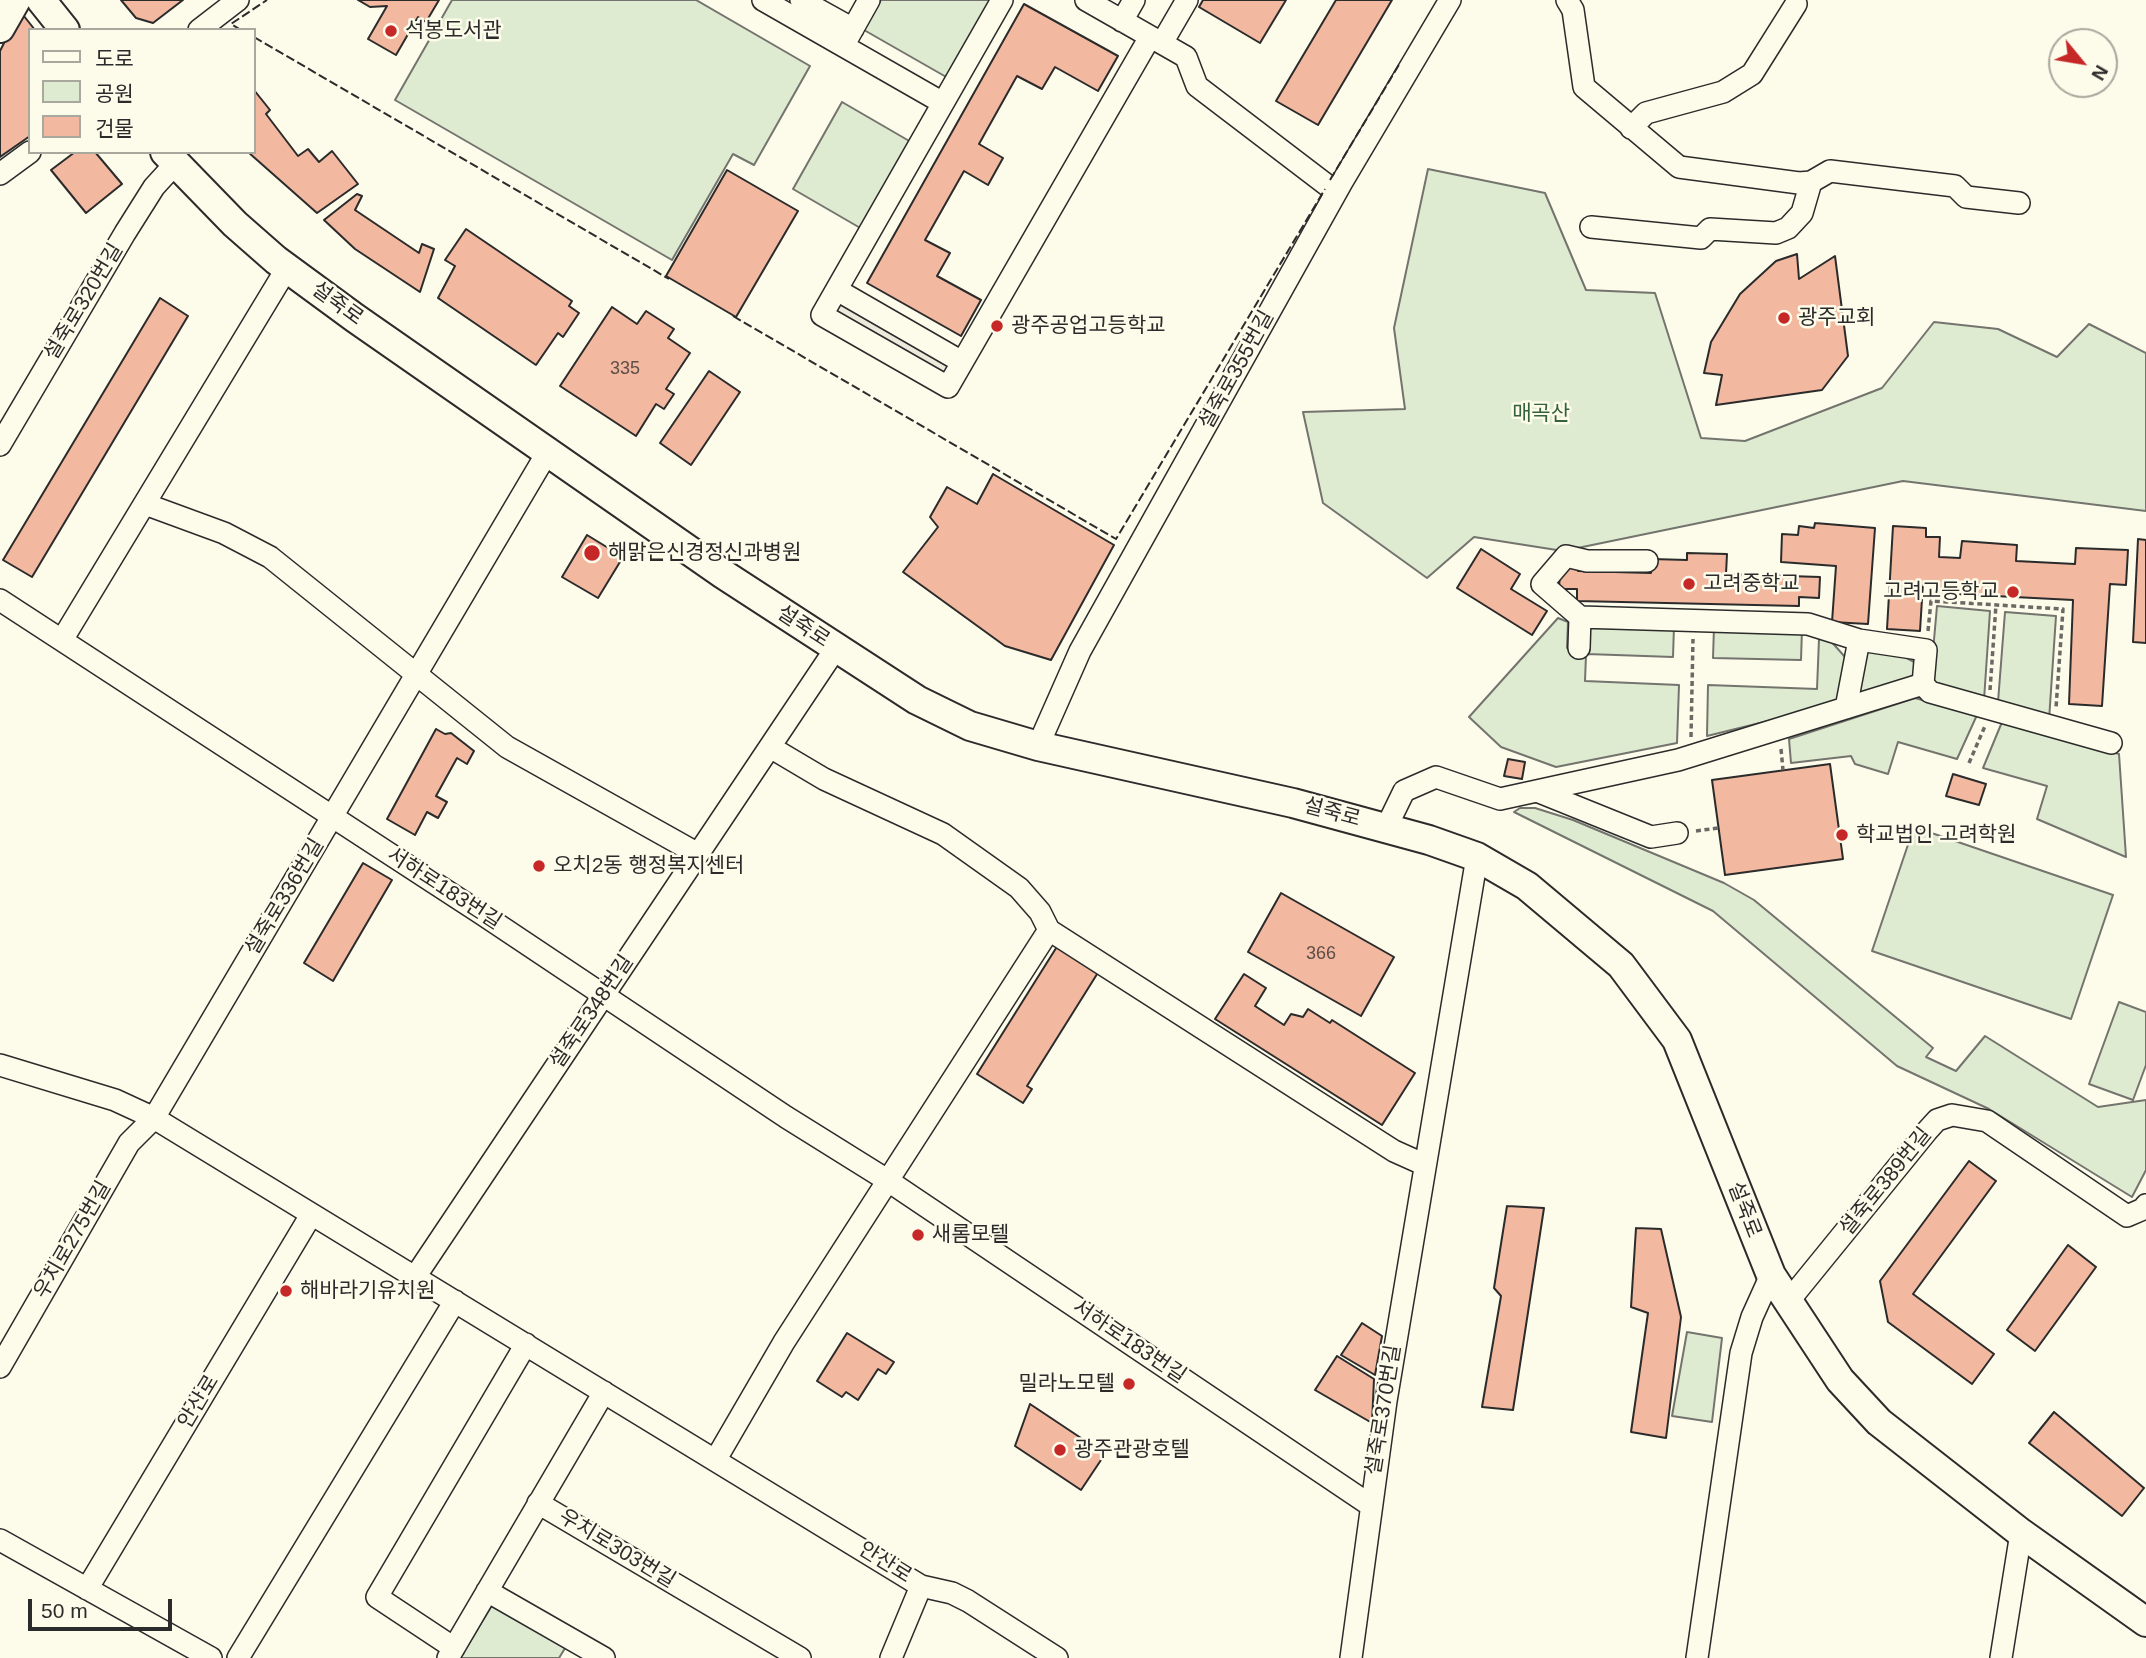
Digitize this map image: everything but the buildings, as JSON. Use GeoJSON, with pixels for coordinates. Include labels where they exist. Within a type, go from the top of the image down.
{"type":"FeatureCollection","features":[{"type":"Feature","properties":{"kind":"main road"},"geometry":{"type":"LineString","coordinates":[[0,28],[16,0]]}},
{"type":"Feature","properties":{"kind":"main road"},"geometry":{"type":"LineString","coordinates":[[41,0],[63,28]]}},
{"type":"Feature","properties":{"kind":"main road","name":"설죽로"},"geometry":{"type":"LineString","coordinates":[[170,158],[235,224],[287,268],[547,453],[836,648],[943,713],[970,726],[1038,746],[1293,803],[1386,828],[1477,857],[1527,886],[1621,965],[1648,997],[1676,1040],[1771,1275],[1840,1380],[1879,1422],[2021,1533],[2146,1622]]}},
{"type":"Feature","properties":{"kind":"street"},"geometry":{"type":"LineString","coordinates":[[202,28],[238,0]]}},
{"type":"Feature","properties":{"kind":"street"},"geometry":{"type":"LineString","coordinates":[[764,0],[848,38]]}},
{"type":"Feature","properties":{"kind":"street"},"geometry":{"type":"LineString","coordinates":[[801,0],[848,38],[943,103]]}},
{"type":"Feature","properties":{"kind":"street"},"geometry":{"type":"LineString","coordinates":[[848,38],[869,0]]}},
{"type":"Feature","properties":{"kind":"street"},"geometry":{"type":"LineString","coordinates":[[1002,0],[822,315],[948,387],[1156,40],[1187,0]]}},
{"type":"Feature","properties":{"kind":"street"},"geometry":{"type":"LineString","coordinates":[[1086,0],[1186,57],[1198,86],[1336,192]]}},
{"type":"Feature","properties":{"kind":"street"},"geometry":{"type":"LineString","coordinates":[[1122,21],[1134,0]]}},
{"type":"Feature","properties":{"kind":"street","name":"설죽로355번길"},"geometry":{"type":"LineString","coordinates":[[1038,746],[1080,651],[1336,192],[1450,0]]}},
{"type":"Feature","properties":{"kind":"street"},"geometry":{"type":"LineString","coordinates":[[1567,0],[1573,10],[1584,88],[1679,167],[1811,182],[1830,171],[1955,186],[1966,197],[2019,203]]}},
{"type":"Feature","properties":{"kind":"street"},"geometry":{"type":"LineString","coordinates":[[1631,128],[1646,113],[1723,92],[1752,74],[1796,5]]}},
{"type":"Feature","properties":{"kind":"street"},"geometry":{"type":"LineString","coordinates":[[0,174],[28,153]]}},
{"type":"Feature","properties":{"kind":"street","name":"설죽로320번길"},"geometry":{"type":"LineString","coordinates":[[1,440],[170,158]]}},
{"type":"Feature","properties":{"kind":"street"},"geometry":{"type":"LineString","coordinates":[[1591,227],[1701,239],[1710,229],[1776,233],[1788,228],[1802,213],[1811,182]]}},
{"type":"Feature","properties":{"kind":"street"},"geometry":{"type":"LineString","coordinates":[[62,640],[287,268]]}},
{"type":"Feature","properties":{"kind":"street"},"geometry":{"type":"LineString","coordinates":[[837,290],[962,362]]}},
{"type":"Feature","properties":{"kind":"street","name":"설죽로336번길"},"geometry":{"type":"LineString","coordinates":[[154,1118],[547,453]]}},
{"type":"Feature","properties":{"kind":"street"},"geometry":{"type":"LineString","coordinates":[[145,504],[224,533],[270,556],[528,762],[698,854]]}},
{"type":"Feature","properties":{"kind":"street"},"geometry":{"type":"LineString","coordinates":[[1647,561],[1587,561],[1566,556],[1542,584],[1580,617],[1808,625],[1858,640],[1926,650],[1923,684],[1930,692],[2110,743]]}},
{"type":"Feature","properties":{"kind":"street","name":"서하로183번길"},"geometry":{"type":"LineString","coordinates":[[0,600],[786,1117],[887,1180],[1370,1505]]}},
{"type":"Feature","properties":{"kind":"street"},"geometry":{"type":"LineString","coordinates":[[1579,648],[1580,617]]}},
{"type":"Feature","properties":{"kind":"street"},"geometry":{"type":"LineString","coordinates":[[1846,708],[1858,640]]}},
{"type":"Feature","properties":{"kind":"street","name":"설죽로348번길"},"geometry":{"type":"LineString","coordinates":[[415,1277],[836,648]]}},
{"type":"Feature","properties":{"kind":"street"},"geometry":{"type":"LineString","coordinates":[[1386,828],[1404,791],[1436,777],[1500,799],[1691,756],[1923,684]]}},
{"type":"Feature","properties":{"kind":"street"},"geometry":{"type":"LineString","coordinates":[[770,747],[824,779],[943,834],[1019,888],[1040,912],[1049,930],[1394,1151],[1423,1164]]}},
{"type":"Feature","properties":{"kind":"street"},"geometry":{"type":"LineString","coordinates":[[1537,791],[1651,837],[1677,833]]}},
{"type":"Feature","properties":{"kind":"street","name":"설죽로370번길"},"geometry":{"type":"LineString","coordinates":[[1350,1658],[1370,1505],[1423,1164],[1477,857]]}},
{"type":"Feature","properties":{"kind":"street"},"geometry":{"type":"LineString","coordinates":[[716,1459],[784,1342],[1049,930]]}},
{"type":"Feature","properties":{"kind":"street","name":"안산로"},"geometry":{"type":"LineString","coordinates":[[0,1065],[115,1100],[154,1118],[921,1586],[952,1593],[968,1601],[1057,1658]]}},
{"type":"Feature","properties":{"kind":"street","name":"설죽로389번길"},"geometry":{"type":"LineString","coordinates":[[1787,1303],[1927,1130],[1937,1120],[1952,1115],[1987,1121],[2127,1216],[2146,1205]]}},
{"type":"Feature","properties":{"kind":"street","name":"우치로275번길"},"geometry":{"type":"LineString","coordinates":[[0,1367],[129,1143],[154,1118]]}},
{"type":"Feature","properties":{"kind":"street","name":"안산로"},"geometry":{"type":"LineString","coordinates":[[87,1589],[311,1216]]}},
{"type":"Feature","properties":{"kind":"street"},"geometry":{"type":"LineString","coordinates":[[1697,1658],[1741,1353],[1771,1275]]}},
{"type":"Feature","properties":{"kind":"street"},"geometry":{"type":"LineString","coordinates":[[238,1658],[455,1301]]}},
{"type":"Feature","properties":{"kind":"street"},"geometry":{"type":"LineString","coordinates":[[451,1653],[377,1597],[526,1344]]}},
{"type":"Feature","properties":{"kind":"street","name":"우치로303번길"},"geometry":{"type":"LineString","coordinates":[[451,1653],[604,1392]]}},
{"type":"Feature","properties":{"kind":"street","name":"우치로303번길"},"geometry":{"type":"LineString","coordinates":[[538,1503],[800,1658]]}},
{"type":"Feature","properties":{"kind":"street"},"geometry":{"type":"LineString","coordinates":[[2001,1658],[2021,1533]]}},
{"type":"Feature","properties":{"kind":"street"},"geometry":{"type":"LineString","coordinates":[[0,1540],[211,1658]]}},
{"type":"Feature","properties":{"kind":"street"},"geometry":{"type":"LineString","coordinates":[[891,1658],[921,1586]]}},
{"type":"Feature","properties":{"kind":"street"},"geometry":{"type":"LineString","coordinates":[[487,1591],[604,1658]]}},
{"type":"Feature","properties":{"kind":"path"},"geometry":{"type":"LineString","coordinates":[[1926,650],[1931,601],[2063,609],[2055,727]]}},
{"type":"Feature","properties":{"kind":"path"},"geometry":{"type":"LineString","coordinates":[[1969,763],[1990,709],[1996,605]]}},
{"type":"Feature","properties":{"kind":"path"},"geometry":{"type":"LineString","coordinates":[[1691,756],[1693,621]]}},
{"type":"Feature","properties":{"kind":"green space"},"geometry":{"type":"Polygon","coordinates":[[[452,0],[696,0],[810,66],[754,165],[733,154],[672,260],[395,100],[452,0]]]}},
{"type":"Feature","properties":{"kind":"green space"},"geometry":{"type":"Polygon","coordinates":[[[881,0],[992,0],[948,78],[864,30],[881,0]]]}},
{"type":"Feature","properties":{"kind":"green space"},"geometry":{"type":"Polygon","coordinates":[[[842,102],[911,142],[862,229],[793,189],[842,102]]]}},
{"type":"Feature","properties":{"kind":"green space","name":"매곡산"},"geometry":{"type":"Polygon","coordinates":[[[1428,169],[1545,193],[1586,290],[1655,293],[1701,438],[1745,441],[1882,388],[1934,322],[1998,329],[2057,357],[2089,324],[2146,353],[2146,511],[1903,481],[1563,551],[1474,537],[1427,578],[1323,503],[1303,412],[1405,409],[1394,328],[1428,169]]]}},
{"type":"Feature","properties":{"kind":"green space"},"geometry":{"type":"Polygon","coordinates":[[[1937,606],[1990,611],[1984,700],[1930,685],[1937,606]]]}},
{"type":"Feature","properties":{"kind":"green space"},"geometry":{"type":"Polygon","coordinates":[[[2005,612],[2056,616],[2049,720],[1998,702],[2005,612]]]}},
{"type":"Feature","properties":{"kind":"green space"},"geometry":{"type":"Polygon","coordinates":[[[1558,618],[1568,622],[1567,648],[1586,655],[1585,681],[1679,685],[1677,743],[1556,767],[1501,747],[1469,717],[1558,618]]]}},
{"type":"Feature","properties":{"kind":"green space"},"geometry":{"type":"Polygon","coordinates":[[[1588,623],[1674,626],[1673,657],[1587,654],[1588,623]]]}},
{"type":"Feature","properties":{"kind":"green space"},"geometry":{"type":"Polygon","coordinates":[[[1714,627],[1802,629],[1801,660],[1713,658],[1714,627]]]}},
{"type":"Feature","properties":{"kind":"green space"},"geometry":{"type":"Polygon","coordinates":[[[1819,639],[1829,639],[1845,657],[1837,704],[1707,736],[1708,685],[1817,689],[1819,639]]]}},
{"type":"Feature","properties":{"kind":"green space"},"geometry":{"type":"Polygon","coordinates":[[[1869,651],[1903,656],[1916,663],[1913,680],[1867,694],[1859,692],[1860,654],[1869,651]]]}},
{"type":"Feature","properties":{"kind":"green space"},"geometry":{"type":"Polygon","coordinates":[[[1915,698],[1977,715],[1957,759],[1898,742],[1888,774],[1855,764],[1851,756],[1791,763],[1789,739],[1915,698]]]}},
{"type":"Feature","properties":{"kind":"green space"},"geometry":{"type":"Polygon","coordinates":[[[2002,722],[2119,754],[2126,857],[2037,819],[2047,786],[1983,768],[2002,722]]]}},
{"type":"Feature","properties":{"kind":"green space"},"geometry":{"type":"Polygon","coordinates":[[[1520,808],[1535,808],[1573,820],[1724,883],[1754,900],[1933,1048],[1926,1057],[1956,1071],[1985,1036],[2098,1107],[2146,1100],[2146,1170],[2132,1197],[1989,1109],[1897,1066],[1713,911],[1514,812],[1520,808]]]}},
{"type":"Feature","properties":{"kind":"green space"},"geometry":{"type":"Polygon","coordinates":[[[1914,827],[2113,895],[2071,1019],[1872,951],[1914,827]]]}},
{"type":"Feature","properties":{"kind":"green space"},"geometry":{"type":"Polygon","coordinates":[[[2119,1002],[2146,1012],[2146,1065],[2133,1100],[2089,1084],[2119,1002]]]}},
{"type":"Feature","properties":{"kind":"green space"},"geometry":{"type":"Polygon","coordinates":[[[1687,1332],[1722,1338],[1712,1422],[1672,1416],[1687,1332]]]}},
{"type":"Feature","properties":{"kind":"green space"},"geometry":{"type":"Polygon","coordinates":[[[494,1602],[567,1645],[559,1658],[460,1658],[494,1602]]]}},
{"type":"Feature","properties":{"kind":"shaded area"},"geometry":{"type":"Polygon","coordinates":[[[837,290],[962,362],[948,387],[822,315],[837,290]]]}},
{"type":"Feature","properties":{"kind":"fence"},"geometry":{"type":"LineString","coordinates":[[238,28],[231,24],[267,0]]}},
{"type":"Feature","properties":{"kind":"fence"},"geometry":{"type":"LineString","coordinates":[[256,38],[669,279]]}},
{"type":"Feature","properties":{"kind":"fence"},"geometry":{"type":"LineString","coordinates":[[1330,180],[1400,63]]}},
{"type":"Feature","properties":{"kind":"fence"},"geometry":{"type":"LineString","coordinates":[[733,316],[1116,539],[1325,189]]}},
{"type":"Feature","properties":{"kind":"place","name":"석봉도서관"},"geometry":{"type":"Point","coordinates":[391,31]}},
{"type":"Feature","properties":{"kind":"place","name":"광주교회"},"geometry":{"type":"Point","coordinates":[1784,318]}},
{"type":"Feature","properties":{"kind":"place","name":"광주공업고등학교"},"geometry":{"type":"Point","coordinates":[997,326]}},
{"type":"Feature","properties":{"kind":"place","name":"해맑은신경정신과병원"},"geometry":{"type":"Point","coordinates":[592,553]}},
{"type":"Feature","properties":{"kind":"place","name":"고려중학교"},"geometry":{"type":"Point","coordinates":[1689,584]}},
{"type":"Feature","properties":{"kind":"place","name":"고려고등학교"},"geometry":{"type":"Point","coordinates":[2013,592]}},
{"type":"Feature","properties":{"kind":"place","name":"학교법인 고려학원"},"geometry":{"type":"Point","coordinates":[1842,835]}},
{"type":"Feature","properties":{"kind":"place","name":"오치2동 행정복지센터"},"geometry":{"type":"Point","coordinates":[539,866]}},
{"type":"Feature","properties":{"kind":"place","name":"새롬모텔"},"geometry":{"type":"Point","coordinates":[918,1235]}},
{"type":"Feature","properties":{"kind":"place","name":"해바라기유치원"},"geometry":{"type":"Point","coordinates":[286,1291]}},
{"type":"Feature","properties":{"kind":"place","name":"밀라노모텔"},"geometry":{"type":"Point","coordinates":[1129,1384]}},
{"type":"Feature","properties":{"kind":"place","name":"광주관광호텔"},"geometry":{"type":"Point","coordinates":[1060,1450]}}]}
